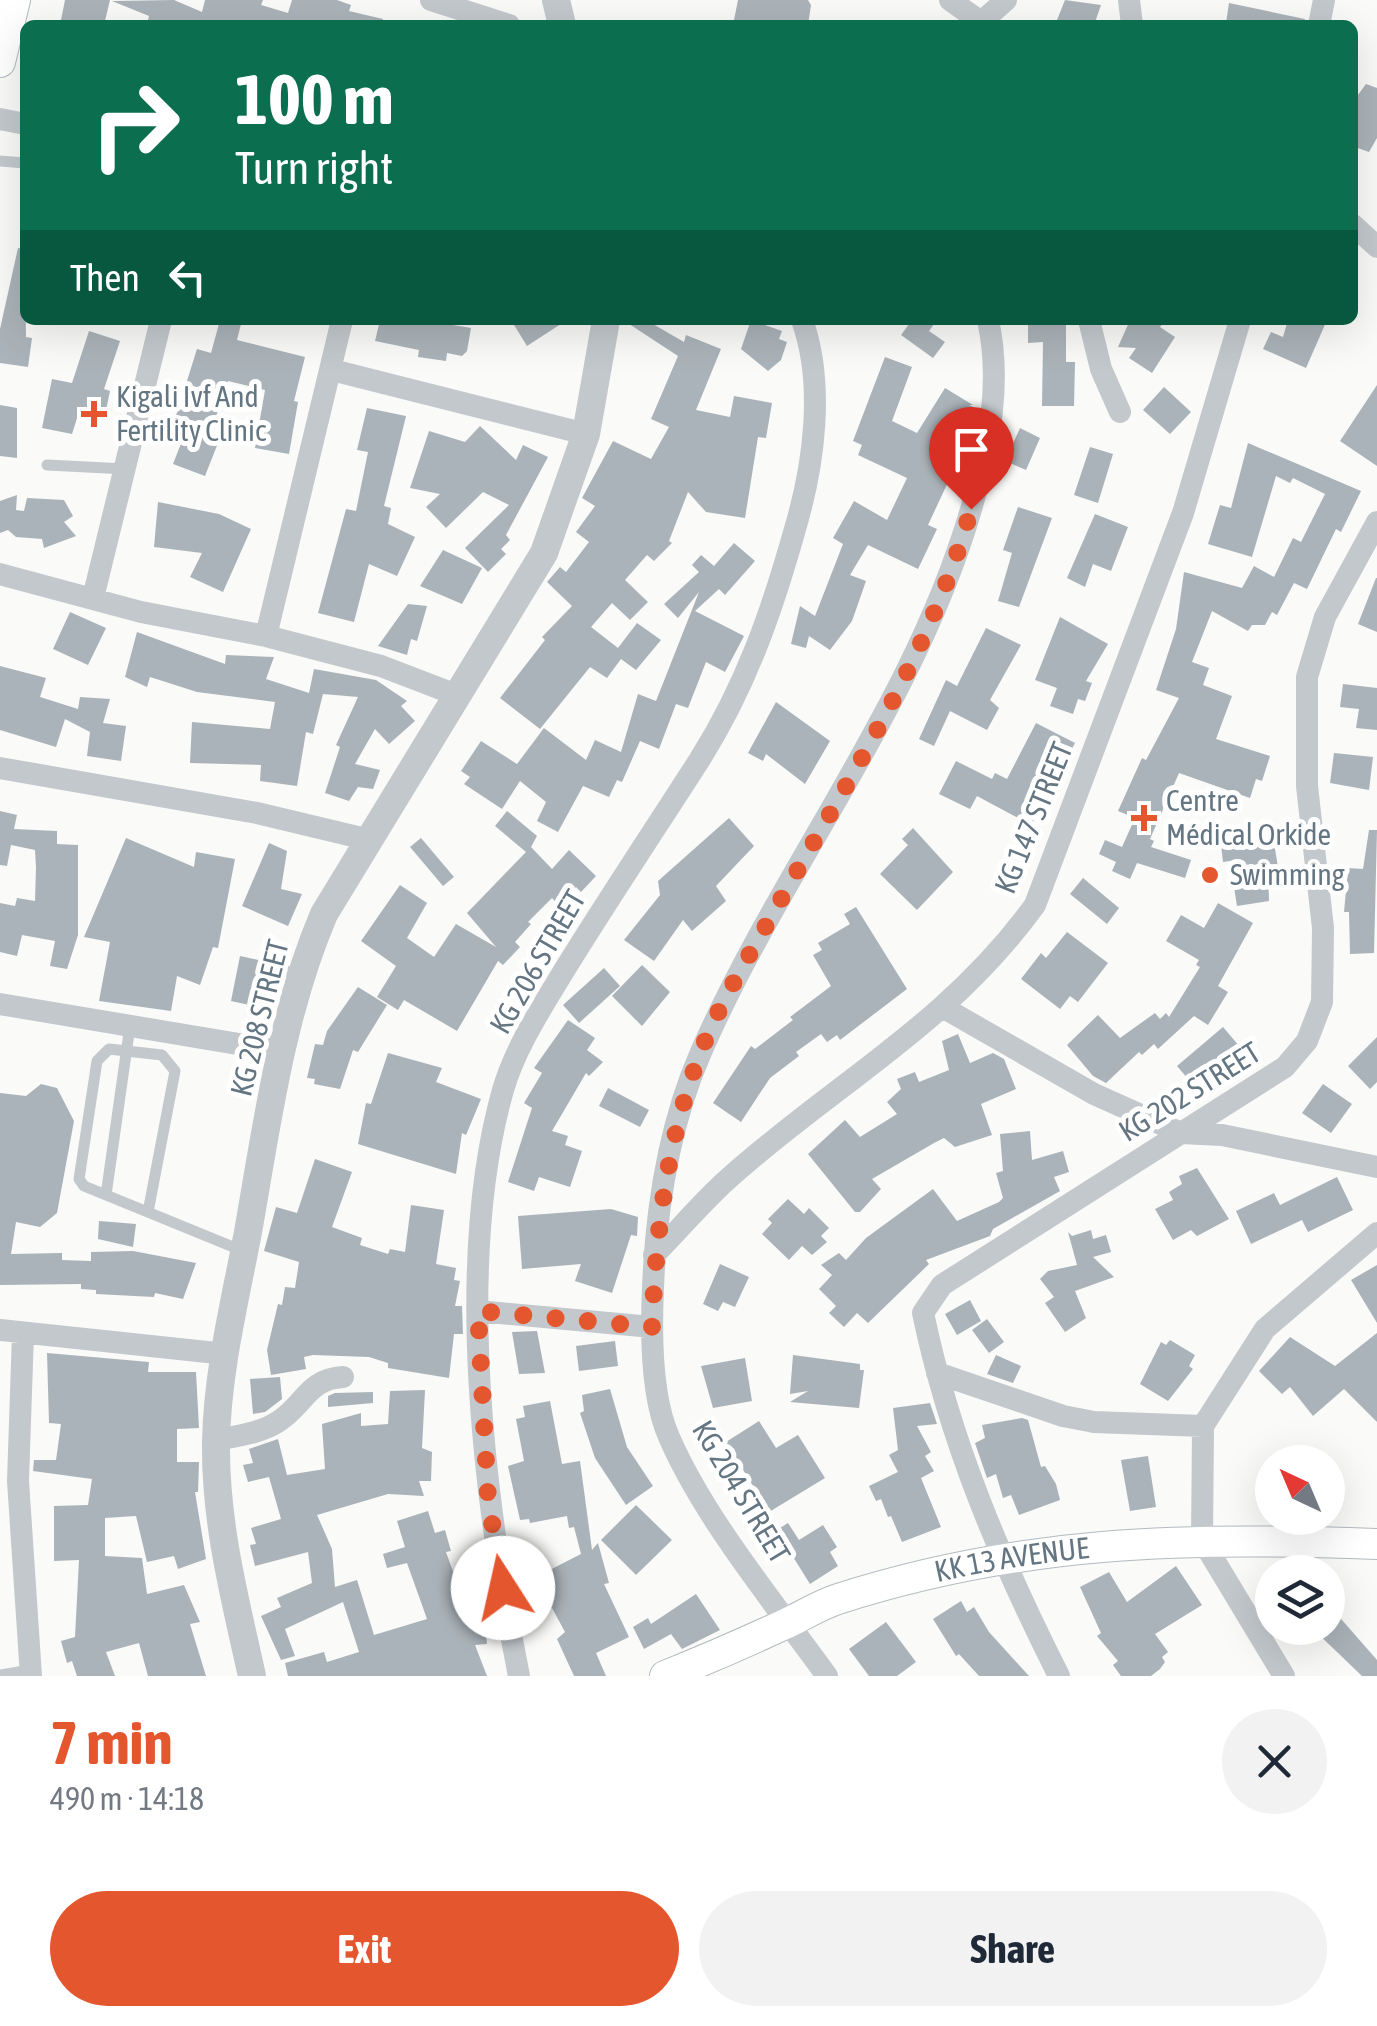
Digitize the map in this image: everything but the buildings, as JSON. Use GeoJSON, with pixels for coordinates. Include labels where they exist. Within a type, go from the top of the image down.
{"type":"FeatureCollection","features":[{"type":"Feature","properties":{"kind":"main road"},"geometry":{"type":"LineString","coordinates":[[0,62],[8,12]]}},
{"type":"Feature","properties":{"kind":"main road","name":"KK 13 AVENUE"},"geometry":{"type":"LineString","coordinates":[[665,1676],[834,1600],[929,1573],[1074,1546],[1202,1540],[1377,1544]]}},
{"type":"Feature","properties":{"kind":"street"},"geometry":{"type":"LineString","coordinates":[[431,0],[493,20]]}},
{"type":"Feature","properties":{"kind":"street"},"geometry":{"type":"LineString","coordinates":[[950,0],[975,20]]}},
{"type":"Feature","properties":{"kind":"street"},"geometry":{"type":"LineString","coordinates":[[984,20],[1006,0]]}},
{"type":"Feature","properties":{"kind":"street"},"geometry":{"type":"LineString","coordinates":[[1358,230],[1377,247]]}},
{"type":"Feature","properties":{"kind":"street"},"geometry":{"type":"LineString","coordinates":[[94,598],[160,325]]}},
{"type":"Feature","properties":{"kind":"street"},"geometry":{"type":"LineString","coordinates":[[266,636],[341,325]]}},
{"type":"Feature","properties":{"kind":"street","name":"KG 208 STREET"},"geometry":{"type":"LineString","coordinates":[[252,1676],[224,1555],[216,1440],[226,1354],[280,1051],[289,973],[454,694],[544,552],[586,434],[605,325]]}},
{"type":"Feature","properties":{"kind":"street","name":"KG 206 STREET"},"geometry":{"type":"LineString","coordinates":[[519,1676],[488,1499],[478,1311],[483,1168],[504,1085],[536,1016],[733,703],[766,630],[809,482],[814,390],[803,325]]}},
{"type":"Feature","properties":{"kind":"street","name":"KG 204 STREET"},"geometry":{"type":"LineString","coordinates":[[827,1676],[723,1530],[667,1435],[652,1327],[654,1255],[672,1141],[699,1056],[744,966],[891,706],[950,573],[991,429],[996,393],[989,325]]}},
{"type":"Feature","properties":{"kind":"street"},"geometry":{"type":"LineString","coordinates":[[1090,325],[1102,369],[1120,412]]}},
{"type":"Feature","properties":{"kind":"street","name":"KG 147 STREET"},"geometry":{"type":"LineString","coordinates":[[654,1255],[729,1178],[944,1008],[1006,945],[1035,905],[1183,513],[1239,325]]}},
{"type":"Feature","properties":{"kind":"street"},"geometry":{"type":"LineString","coordinates":[[332,370],[586,434]]}},
{"type":"Feature","properties":{"kind":"street","name":"KG 202 STREET"},"geometry":{"type":"LineString","coordinates":[[1060,1676],[1000,1560],[938,1374],[922,1312],[942,1285],[1285,1068],[1307,1041],[1322,1002],[1324,928],[1307,786],[1307,677],[1325,617],[1377,522]]}},
{"type":"Feature","properties":{"kind":"street"},"geometry":{"type":"LineString","coordinates":[[0,574],[381,666],[454,694]]}},
{"type":"Feature","properties":{"kind":"street"},"geometry":{"type":"LineString","coordinates":[[0,768],[257,813],[370,840]]}},
{"type":"Feature","properties":{"kind":"street"},"geometry":{"type":"LineString","coordinates":[[0,1004],[280,1051]]}},
{"type":"Feature","properties":{"kind":"street"},"geometry":{"type":"LineString","coordinates":[[944,1008],[1094,1094],[1181,1134],[1222,1135],[1377,1167]]}},
{"type":"Feature","properties":{"kind":"street"},"geometry":{"type":"LineString","coordinates":[[1284,1676],[1202,1540],[1203,1426],[1265,1329],[1377,1233]]}},
{"type":"Feature","properties":{"kind":"street"},"geometry":{"type":"LineString","coordinates":[[478,1311],[652,1327]]}},
{"type":"Feature","properties":{"kind":"street"},"geometry":{"type":"LineString","coordinates":[[31,1673],[10,1519],[12,1332],[226,1354]]}},
{"type":"Feature","properties":{"kind":"street"},"geometry":{"type":"LineString","coordinates":[[938,1374],[1064,1416],[1094,1422],[1203,1426]]}},
{"type":"Feature","properties":{"kind":"street"},"geometry":{"type":"LineString","coordinates":[[216,1440],[275,1424],[312,1385],[324,1378],[343,1377]]}},
{"type":"Feature","properties":{"kind":"lane"},"geometry":{"type":"LineString","coordinates":[[47,465],[126,469]]}},
{"type":"Feature","properties":{"kind":"lane"},"geometry":{"type":"LineString","coordinates":[[106,1196],[130,1026]]}},
{"type":"Feature","properties":{"kind":"lane"},"geometry":{"type":"LineString","coordinates":[[148,1212],[175,1071],[162,1056],[110,1048],[97,1061],[77,1168],[84,1186],[106,1196],[244,1251]]}},
{"type":"Feature","properties":{"kind":"lane"},"geometry":{"type":"LineString","coordinates":[[0,1675],[31,1673]]}},
{"type":"Feature","properties":{"kind":"place","name":"Kigali Ivf And Fertility Clinic"},"geometry":{"type":"Point","coordinates":[94,414]}},
{"type":"Feature","properties":{"kind":"place","name":"Centre Médical Orkide"},"geometry":{"type":"Point","coordinates":[1144,818]}},
{"type":"Feature","properties":{"kind":"place","name":"Swimming"},"geometry":{"type":"Point","coordinates":[1210,875]}},
{"type":"Feature","properties":{"kind":"route"},"geometry":{"type":"LineString","coordinates":[[503,1588],[488,1499],[478,1311],[652,1327],[654,1255],[672,1141],[699,1056],[734,984],[906,677],[937,609],[971,509]]}}]}
